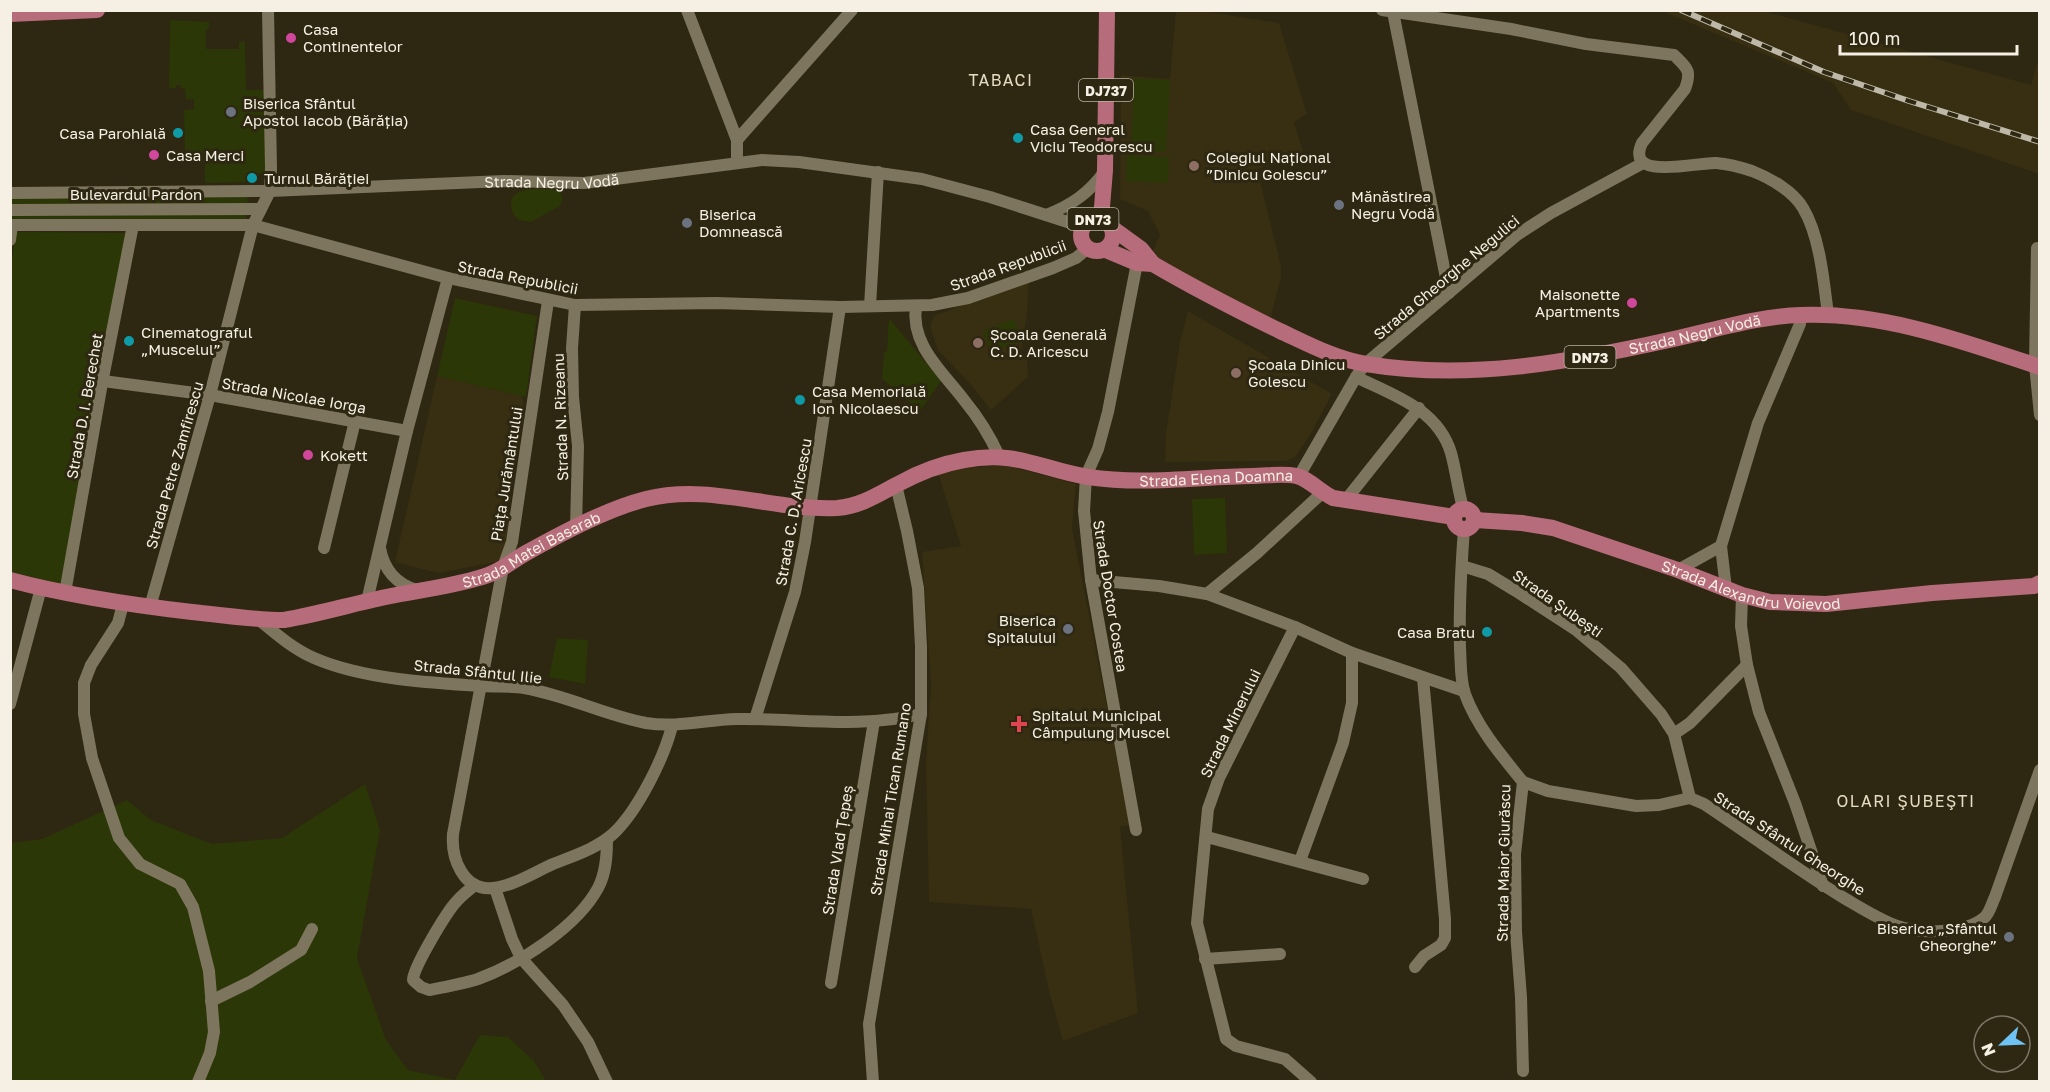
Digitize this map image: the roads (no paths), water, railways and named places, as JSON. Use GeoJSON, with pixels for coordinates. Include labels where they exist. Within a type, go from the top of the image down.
{"type":"FeatureCollection","features":[{"type":"Feature","properties":{"kind":"main road"},"geometry":{"type":"LineString","coordinates":[[10,14],[97,10]]}},
{"type":"Feature","properties":{"kind":"main road","name":"DJ737"},"geometry":{"type":"LineString","coordinates":[[1105,170],[1107,10]]}},
{"type":"Feature","properties":{"kind":"main road"},"geometry":{"type":"LineString","coordinates":[[1105,170],[1106,224]]}},
{"type":"Feature","properties":{"kind":"main road","name":"DN73"},"geometry":{"type":"LineString","coordinates":[[1089,221],[1106,224],[1114,238],[1106,250],[1096,252],[1087,249],[1081,236],[1083,226],[1089,221]]}},
{"type":"Feature","properties":{"kind":"main road","name":"Strada Negru Vodă"},"geometry":{"type":"LineString","coordinates":[[1106,224],[1141,249],[1145,263]]}},
{"type":"Feature","properties":{"kind":"main road","name":"Strada Negru Vodă"},"geometry":{"type":"LineString","coordinates":[[1106,250],[1145,263],[1335,356],[1360,371],[1507,369],[1540,366],[1765,319],[1800,315],[1864,318],[1914,328],[2037,366]]}},
{"type":"Feature","properties":{"kind":"main road","name":"Strada Matei Basarab"},"geometry":{"type":"LineString","coordinates":[[10,580],[123,604],[285,620],[488,575],[526,553],[620,507],[669,495],[698,494],[812,508],[855,506],[880,496],[924,471],[962,460],[999,456],[1041,464]]}},
{"type":"Feature","properties":{"kind":"main road","name":"Strada Elena Doamna"},"geometry":{"type":"LineString","coordinates":[[1041,464],[1086,476],[1140,481],[1229,476],[1299,476]]}},
{"type":"Feature","properties":{"kind":"main road","name":"Strada Alexandru Voievod"},"geometry":{"type":"LineString","coordinates":[[1299,476],[1322,493],[1346,501],[1464,519],[1522,523],[1553,528],[1678,570],[1742,595],[1770,602],[1826,604],[2038,585]]}},
{"type":"Feature","properties":{"kind":"street"},"geometry":{"type":"LineString","coordinates":[[268,10],[270,191]]}},
{"type":"Feature","properties":{"kind":"street"},"geometry":{"type":"LineString","coordinates":[[687,10],[737,140],[736,162]]}},
{"type":"Feature","properties":{"kind":"street"},"geometry":{"type":"LineString","coordinates":[[737,140],[852,10]]}},
{"type":"Feature","properties":{"kind":"street"},"geometry":{"type":"LineString","coordinates":[[1449,293],[1388,11],[1511,29],[1586,44],[1674,55],[1688,69],[1689,80],[1686,89],[1642,143],[1641,160],[1654,167],[1667,168],[1715,163],[1732,165],[1753,171],[1778,184],[1796,198],[1804,209],[1812,232],[1825,288],[1828,315]]}},
{"type":"Feature","properties":{"kind":"street","name":"Strada Negru Vodă"},"geometry":{"type":"LineString","coordinates":[[10,193],[270,191],[504,181],[584,183],[762,160],[799,162],[878,172],[955,187],[1083,226]]}},
{"type":"Feature","properties":{"kind":"street","name":"Strada Gheorghe Negulici"},"geometry":{"type":"LineString","coordinates":[[1360,371],[1518,235],[1641,160]]}},
{"type":"Feature","properties":{"kind":"street"},"geometry":{"type":"LineString","coordinates":[[1046,215],[1080,199],[1094,186],[1105,170]]}},
{"type":"Feature","properties":{"kind":"street"},"geometry":{"type":"LineString","coordinates":[[870,306],[878,172]]}},
{"type":"Feature","properties":{"kind":"street","name":"Strada Petre Zamfirescu"},"geometry":{"type":"LineString","coordinates":[[150,607],[210,395],[252,225],[270,191]]}},
{"type":"Feature","properties":{"kind":"street","name":"Bulevardul Pardon"},"geometry":{"type":"LineString","coordinates":[[10,210],[261,209]]}},
{"type":"Feature","properties":{"kind":"street"},"geometry":{"type":"LineString","coordinates":[[10,240],[11,225]]}},
{"type":"Feature","properties":{"kind":"street","name":"Strada Republicii"},"geometry":{"type":"LineString","coordinates":[[11,225],[252,225],[448,278],[575,304],[716,303],[840,307],[916,306],[946,303],[968,298],[1062,265],[1087,249]]}},
{"type":"Feature","properties":{"kind":"street","name":"Strada D. I. Berechet"},"geometry":{"type":"LineString","coordinates":[[65,593],[133,225]]}},
{"type":"Feature","properties":{"kind":"street"},"geometry":{"type":"LineString","coordinates":[[2037,248],[2037,366],[2040,415]]}},
{"type":"Feature","properties":{"kind":"street","name":"Strada Doctor Costea"},"geometry":{"type":"LineString","coordinates":[[1136,830],[1090,580],[1084,511],[1086,476],[1098,449],[1145,263]]}},
{"type":"Feature","properties":{"kind":"street"},"geometry":{"type":"LineString","coordinates":[[367,601],[407,431],[448,278]]}},
{"type":"Feature","properties":{"kind":"street","name":"Piața Jurământului"},"geometry":{"type":"LineString","coordinates":[[475,885],[459,870],[452,849],[453,834],[503,567],[512,542],[522,487],[548,300]]}},
{"type":"Feature","properties":{"kind":"street","name":"Strada N. Rizeanu"},"geometry":{"type":"LineString","coordinates":[[575,304],[572,348],[578,446],[576,528]]}},
{"type":"Feature","properties":{"kind":"street"},"geometry":{"type":"LineString","coordinates":[[916,306],[915,325],[921,344],[966,401],[999,456]]}},
{"type":"Feature","properties":{"kind":"street","name":"Strada C. D. Aricescu"},"geometry":{"type":"LineString","coordinates":[[755,719],[795,592],[812,508],[840,307]]}},
{"type":"Feature","properties":{"kind":"street"},"geometry":{"type":"LineString","coordinates":[[1726,589],[1721,546],[1758,423],[1800,324],[1800,315]]}},
{"type":"Feature","properties":{"kind":"street","name":"Strada Maior Giurăscu"},"geometry":{"type":"LineString","coordinates":[[1360,371],[1430,417],[1441,431],[1450,452],[1464,519],[1459,619],[1464,691],[1474,715],[1523,782],[1515,854],[1516,932],[1523,1071]]}},
{"type":"Feature","properties":{"kind":"street","name":"Strada Elena Doamna"},"geometry":{"type":"LineString","coordinates":[[1299,476],[1360,371]]}},
{"type":"Feature","properties":{"kind":"street","name":"Strada Nicolae Iorga"},"geometry":{"type":"LineString","coordinates":[[103,381],[210,395],[407,431]]}},
{"type":"Feature","properties":{"kind":"street"},"geometry":{"type":"LineString","coordinates":[[1346,501],[1419,408]]}},
{"type":"Feature","properties":{"kind":"street"},"geometry":{"type":"LineString","coordinates":[[324,548],[355,421]]}},
{"type":"Feature","properties":{"kind":"street","name":"Strada Mihai Tican Rumano"},"geometry":{"type":"LineString","coordinates":[[873,1082],[869,1024],[921,714],[918,588],[896,485]]}},
{"type":"Feature","properties":{"kind":"street"},"geometry":{"type":"LineString","coordinates":[[1208,594],[1257,553],[1322,493]]}},
{"type":"Feature","properties":{"kind":"street"},"geometry":{"type":"LineString","coordinates":[[380,543],[382,561],[391,575],[407,587],[418,590]]}},
{"type":"Feature","properties":{"kind":"street"},"geometry":{"type":"LineString","coordinates":[[1678,570],[1721,546]]}},
{"type":"Feature","properties":{"kind":"street","name":"Strada Șubești"},"geometry":{"type":"LineString","coordinates":[[1462,566],[1488,574],[1576,630],[1621,668],[1661,714],[1674,734],[1690,798]]}},
{"type":"Feature","properties":{"kind":"street"},"geometry":{"type":"LineString","coordinates":[[1090,580],[1159,586],[1208,594],[1294,627],[1352,653],[1464,691]]}},
{"type":"Feature","properties":{"kind":"street"},"geometry":{"type":"LineString","coordinates":[[10,704],[41,588]]}},
{"type":"Feature","properties":{"kind":"street"},"geometry":{"type":"LineString","coordinates":[[1742,595],[1741,626],[1747,664],[1759,712],[1795,803],[1823,886]]}},
{"type":"Feature","properties":{"kind":"street"},"geometry":{"type":"LineString","coordinates":[[123,604],[118,623],[91,665],[84,683],[84,714],[92,758],[119,838],[140,864],[180,884],[193,907],[209,971],[214,1032],[210,1053],[198,1082]]}},
{"type":"Feature","properties":{"kind":"street","name":"Strada Sfântul Ilie"},"geometry":{"type":"LineString","coordinates":[[258,619],[291,645],[312,657],[338,667],[371,674],[522,688],[557,695],[624,718],[672,726],[718,720],[755,719],[874,721],[921,714]]}},
{"type":"Feature","properties":{"kind":"street","name":"Strada Minerului"},"geometry":{"type":"LineString","coordinates":[[1294,627],[1219,778],[1208,809],[1197,923],[1226,1039],[1236,1046],[1285,1059],[1311,1082]]}},
{"type":"Feature","properties":{"kind":"street"},"geometry":{"type":"LineString","coordinates":[[1300,861],[1343,743],[1352,703],[1352,653]]}},
{"type":"Feature","properties":{"kind":"street"},"geometry":{"type":"LineString","coordinates":[[1674,734],[1690,723],[1747,664]]}},
{"type":"Feature","properties":{"kind":"street"},"geometry":{"type":"LineString","coordinates":[[1415,967],[1445,938],[1423,678]]}},
{"type":"Feature","properties":{"kind":"street","name":"Strada Vlad Țepeș"},"geometry":{"type":"LineString","coordinates":[[831,983],[874,721]]}},
{"type":"Feature","properties":{"kind":"street"},"geometry":{"type":"LineString","coordinates":[[607,839],[605,870],[598,887],[576,917],[558,932],[521,958],[478,979],[429,990],[413,980],[413,975],[450,910],[457,900],[475,885],[482,888],[495,888],[540,870],[607,839],[625,822],[660,763],[672,726]]}},
{"type":"Feature","properties":{"kind":"street","name":"Strada Sfântul Gheorghe"},"geometry":{"type":"LineString","coordinates":[[1523,782],[1548,791],[1636,806],[1659,805],[1690,798],[1704,804],[1823,886],[1878,919],[1899,927],[1944,931],[1968,926],[1986,916],[1995,897],[2040,770]]}},
{"type":"Feature","properties":{"kind":"street"},"geometry":{"type":"LineString","coordinates":[[1207,837],[1363,879]]}},
{"type":"Feature","properties":{"kind":"street"},"geometry":{"type":"LineString","coordinates":[[495,888],[512,939],[521,958],[563,1005],[588,1042],[607,1082]]}},
{"type":"Feature","properties":{"kind":"street"},"geometry":{"type":"LineString","coordinates":[[211,1002],[250,982],[301,950],[312,929]]}},
{"type":"Feature","properties":{"kind":"street"},"geometry":{"type":"LineString","coordinates":[[1205,958],[1280,954]]}},
{"type":"Feature","properties":{"kind":"railway"},"geometry":{"type":"LineString","coordinates":[[1681,10],[1824,72],[2040,142]]}},
{"type":"Feature","properties":{"kind":"place","name":"Casa Continentelor"},"geometry":{"type":"Point","coordinates":[291,38]}},
{"type":"Feature","properties":{"kind":"place","name":"Biserica Sfântul Apostol Iacob (Bărăția)"},"geometry":{"type":"Point","coordinates":[231,112]}},
{"type":"Feature","properties":{"kind":"place","name":"Casa Parohială"},"geometry":{"type":"Point","coordinates":[178,133]}},
{"type":"Feature","properties":{"kind":"place","name":"Casa General Viciu Teodorescu"},"geometry":{"type":"Point","coordinates":[1018,138]}},
{"type":"Feature","properties":{"kind":"place","name":"Casa Merci"},"geometry":{"type":"Point","coordinates":[154,155]}},
{"type":"Feature","properties":{"kind":"place","name":"Colegiul Național ”Dinicu Golescu”"},"geometry":{"type":"Point","coordinates":[1194,166]}},
{"type":"Feature","properties":{"kind":"place","name":"Turnul Bărăției"},"geometry":{"type":"Point","coordinates":[252,178]}},
{"type":"Feature","properties":{"kind":"place","name":"Mănăstirea Negru Vodă"},"geometry":{"type":"Point","coordinates":[1339,205]}},
{"type":"Feature","properties":{"kind":"place","name":"Biserica Domnească"},"geometry":{"type":"Point","coordinates":[687,223]}},
{"type":"Feature","properties":{"kind":"place","name":"Maisonette Apartments"},"geometry":{"type":"Point","coordinates":[1632,303]}},
{"type":"Feature","properties":{"kind":"place","name":"Cinematograful „Muscelul”"},"geometry":{"type":"Point","coordinates":[129,341]}},
{"type":"Feature","properties":{"kind":"place","name":"Școala Generală C. D. Aricescu"},"geometry":{"type":"Point","coordinates":[978,343]}},
{"type":"Feature","properties":{"kind":"place","name":"Școala Dinicu Golescu"},"geometry":{"type":"Point","coordinates":[1236,373]}},
{"type":"Feature","properties":{"kind":"place","name":"Casa Memorială Ion Nicolaescu"},"geometry":{"type":"Point","coordinates":[800,400]}},
{"type":"Feature","properties":{"kind":"place","name":"Kokett"},"geometry":{"type":"Point","coordinates":[308,455]}},
{"type":"Feature","properties":{"kind":"place","name":"Biserica Spitalului"},"geometry":{"type":"Point","coordinates":[1068,629]}},
{"type":"Feature","properties":{"kind":"place","name":"Casa Bratu"},"geometry":{"type":"Point","coordinates":[1487,632]}},
{"type":"Feature","properties":{"kind":"place","name":"Spitalul Municipal Câmpulung Muscel"},"geometry":{"type":"Point","coordinates":[1019,724]}},
{"type":"Feature","properties":{"kind":"place","name":"Biserica „Sfântul Gheorghe”"},"geometry":{"type":"Point","coordinates":[2009,937]}},
{"type":"Feature","properties":{"kind":"district","name":"TABACI"},"geometry":{"type":"Point","coordinates":[1001,80]}},
{"type":"Feature","properties":{"kind":"district","name":"OLARI ŞUBEŞTI"},"geometry":{"type":"Point","coordinates":[1906,801]}}]}
